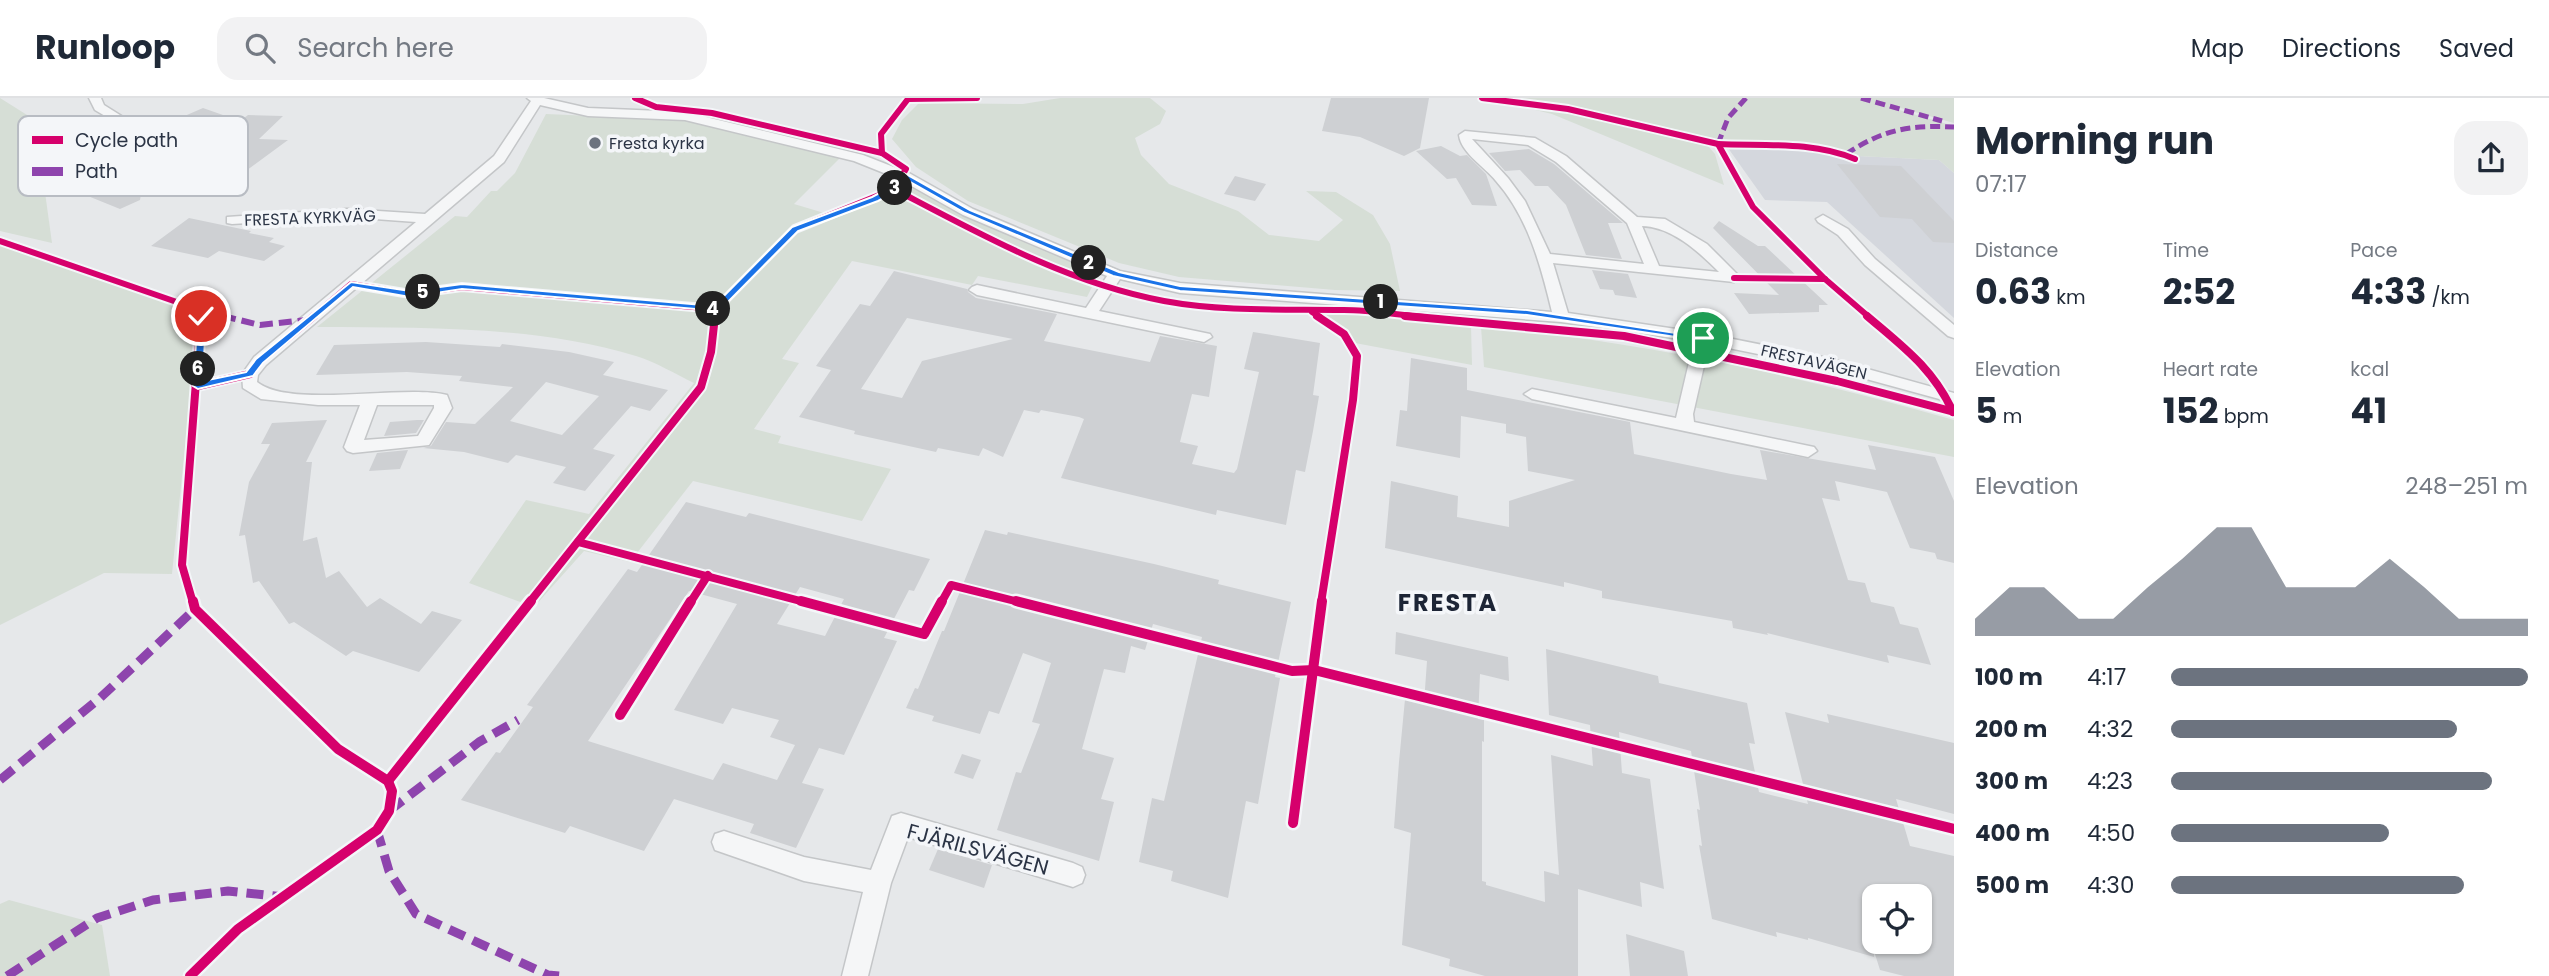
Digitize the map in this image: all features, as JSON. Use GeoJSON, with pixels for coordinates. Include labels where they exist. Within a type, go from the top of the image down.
{"type":"FeatureCollection","features":[{"type":"Feature","properties":{"kind":"street"},"geometry":{"type":"LineString","coordinates":[[95,98],[99,107],[114,116]]}},
{"type":"Feature","properties":{"kind":"street"},"geometry":{"type":"LineString","coordinates":[[370,401],[353,447],[423,441],[443,408],[441,399],[318,400],[261,394],[248,384],[250,374],[260,361],[499,159],[535,100]]}},
{"type":"Feature","properties":{"kind":"street","name":"FRESTAVÄGEN"},"geometry":{"type":"LineString","coordinates":[[535,100],[588,112],[685,116],[858,158],[904,176],[968,212],[1116,274],[1180,288],[1561,317],[1703,338],[1828,363],[1954,398]]}},
{"type":"Feature","properties":{"kind":"street"},"geometry":{"type":"LineString","coordinates":[[1561,317],[1546,258],[1530,222],[1507,185],[1466,143],[1465,135],[1531,141],[1561,159],[1633,221],[1654,270]]}},
{"type":"Feature","properties":{"kind":"street","name":"FRESTA KYRKVÄG"},"geometry":{"type":"LineString","coordinates":[[232,220],[347,213],[430,219]]}},
{"type":"Feature","properties":{"kind":"street"},"geometry":{"type":"LineString","coordinates":[[1823,219],[1843,232],[1870,262],[1954,334]]}},
{"type":"Feature","properties":{"kind":"street"},"geometry":{"type":"LineString","coordinates":[[1546,258],[1734,278],[1702,247],[1660,222],[1633,221]]}},
{"type":"Feature","properties":{"kind":"street"},"geometry":{"type":"LineString","coordinates":[[1090,313],[1116,274]]}},
{"type":"Feature","properties":{"kind":"street"},"geometry":{"type":"LineString","coordinates":[[977,290],[1205,337]]}},
{"type":"Feature","properties":{"kind":"street"},"geometry":{"type":"LineString","coordinates":[[1686,426],[1685,414],[1703,338]]}},
{"type":"Feature","properties":{"kind":"street"},"geometry":{"type":"LineString","coordinates":[[1532,394],[1808,451]]}},
{"type":"Feature","properties":{"kind":"street","name":"FJÄRILSVÄGEN"},"geometry":{"type":"LineString","coordinates":[[855,976],[878,883],[901,824],[1073,875]]}},
{"type":"Feature","properties":{"kind":"street"},"geometry":{"type":"LineString","coordinates":[[724,842],[804,869],[878,883]]}},
{"type":"Feature","properties":{"kind":"shaded area"},"geometry":{"type":"Polygon","coordinates":[[[0,98],[29,116],[18,116],[18,196],[46,196],[52,243],[0,231],[0,98]]]}},
{"type":"Feature","properties":{"kind":"shaded area"},"geometry":{"type":"Polygon","coordinates":[[[1060,98],[1150,98],[1166,111],[1160,124],[1135,138],[1141,155],[1169,184],[1238,211],[1269,235],[1319,241],[1343,220],[1306,191],[1336,192],[1373,215],[1390,244],[1400,291],[1335,290],[1179,277],[1119,263],[968,201],[916,167],[892,139],[902,120],[919,103],[1023,104],[1060,98]]]}},
{"type":"Feature","properties":{"kind":"shaded area"},"geometry":{"type":"Polygon","coordinates":[[[1485,98],[1954,98],[1954,123],[1890,105],[1889,107],[1954,126],[1954,173],[1939,160],[1858,156],[1834,148],[1701,138],[1715,154],[1724,185],[1552,114],[1485,98]]]}},
{"type":"Feature","properties":{"kind":"shaded area"},"geometry":{"type":"Polygon","coordinates":[[[546,114],[683,120],[840,158],[794,204],[831,215],[894,192],[906,181],[962,214],[1099,273],[1087,297],[978,276],[972,285],[852,261],[782,359],[799,363],[754,429],[781,436],[778,443],[891,469],[862,521],[693,481],[630,562],[584,551],[534,607],[469,583],[526,500],[589,514],[694,383],[636,356],[597,346],[518,333],[317,327],[455,216],[467,217],[491,191],[497,191],[515,173],[546,114]]]}},
{"type":"Feature","properties":{"kind":"shaded area"},"geometry":{"type":"Polygon","coordinates":[[[1728,148],[1816,150],[1858,156],[1939,160],[1954,173],[1954,318],[1827,202],[1765,200],[1728,148]]]}},
{"type":"Feature","properties":{"kind":"shaded area"},"geometry":{"type":"Polygon","coordinates":[[[0,245],[181,306],[193,315],[191,388],[172,574],[104,573],[0,625],[0,245]]]}},
{"type":"Feature","properties":{"kind":"shaded area"},"geometry":{"type":"Polygon","coordinates":[[[1320,314],[1349,314],[1471,326],[1472,365],[1355,343],[1347,332],[1320,314]]]}},
{"type":"Feature","properties":{"kind":"shaded area"},"geometry":{"type":"Polygon","coordinates":[[[1481,327],[1542,333],[1720,362],[1954,420],[1954,457],[1484,367],[1481,327]]]}},
{"type":"Feature","properties":{"kind":"shaded area"},"geometry":{"type":"Polygon","coordinates":[[[9,900],[102,925],[110,976],[0,976],[0,904],[9,900]]]}},
{"type":"Feature","properties":{"kind":"building"},"geometry":{"type":"Polygon","coordinates":[[[1331,98],[1429,98],[1420,148],[1404,156],[1360,137],[1322,131],[1331,98]]]}},
{"type":"Feature","properties":{"kind":"building"},"geometry":{"type":"Polygon","coordinates":[[[203,108],[226,116],[185,116],[203,108]]]}},
{"type":"Feature","properties":{"kind":"building"},"geometry":{"type":"Polygon","coordinates":[[[248,115],[283,116],[259,139],[288,140],[248,169],[248,115]]]}},
{"type":"Feature","properties":{"kind":"building"},"geometry":{"type":"Polygon","coordinates":[[[1441,146],[1460,156],[1467,155],[1486,174],[1497,206],[1472,205],[1456,178],[1447,179],[1416,151],[1441,146]]]}},
{"type":"Feature","properties":{"kind":"building"},"geometry":{"type":"Polygon","coordinates":[[[1529,149],[1554,164],[1623,223],[1608,223],[1622,259],[1586,255],[1566,205],[1548,186],[1535,186],[1520,170],[1505,171],[1489,153],[1529,149]]]}},
{"type":"Feature","properties":{"kind":"building"},"geometry":{"type":"Polygon","coordinates":[[[1837,164],[1901,166],[1954,221],[1954,243],[1933,242],[1912,219],[1880,217],[1837,164]]]}},
{"type":"Feature","properties":{"kind":"building"},"geometry":{"type":"Polygon","coordinates":[[[1235,176],[1266,184],[1255,201],[1224,194],[1235,176]]]}},
{"type":"Feature","properties":{"kind":"building"},"geometry":{"type":"Polygon","coordinates":[[[88,196],[141,196],[140,200],[120,209],[88,196]]]}},
{"type":"Feature","properties":{"kind":"building"},"geometry":{"type":"Polygon","coordinates":[[[189,218],[251,231],[249,233],[274,238],[269,242],[285,246],[264,261],[219,251],[208,258],[151,246],[189,218]]]}},
{"type":"Feature","properties":{"kind":"building"},"geometry":{"type":"Polygon","coordinates":[[[1719,221],[1758,246],[1765,246],[1828,305],[1819,305],[1819,312],[1749,314],[1734,293],[1779,295],[1713,228],[1719,221]]]}},
{"type":"Feature","properties":{"kind":"building"},"geometry":{"type":"Polygon","coordinates":[[[1592,270],[1628,274],[1637,298],[1615,295],[1613,290],[1600,289],[1592,270]]]}},
{"type":"Feature","properties":{"kind":"building"},"geometry":{"type":"Polygon","coordinates":[[[894,271],[967,289],[976,298],[1057,314],[1044,341],[1150,362],[1160,336],[1217,346],[1209,397],[1192,394],[1180,442],[1198,446],[1192,464],[1234,473],[1259,372],[1244,369],[1253,332],[1320,343],[1313,395],[1319,396],[1313,431],[1305,472],[1296,470],[1286,525],[1217,510],[1216,515],[1061,478],[1084,419],[1079,417],[1041,410],[1039,413],[1024,410],[1003,457],[983,448],[979,456],[938,448],[936,452],[854,434],[855,431],[799,417],[831,370],[816,366],[860,304],[870,306],[894,271]],[[907,318],[861,389],[902,398],[922,361],[1013,339],[907,318]]]}},
{"type":"Feature","properties":{"kind":"building"},"geometry":{"type":"Polygon","coordinates":[[[426,342],[500,347],[502,344],[569,352],[614,362],[603,375],[668,390],[650,411],[631,406],[593,449],[615,455],[585,491],[553,483],[566,467],[516,455],[508,463],[464,452],[423,448],[431,446],[446,422],[475,424],[513,387],[459,381],[462,376],[407,372],[316,375],[334,345],[426,342]],[[546,382],[510,421],[562,435],[599,396],[546,382]]]}},
{"type":"Feature","properties":{"kind":"building"},"geometry":{"type":"Polygon","coordinates":[[[1411,358],[1467,368],[1467,390],[1630,422],[1634,454],[1731,474],[1767,480],[1760,450],[1876,470],[1868,445],[1935,457],[1954,501],[1954,563],[1937,559],[1935,553],[1910,548],[1887,492],[1835,481],[1840,501],[1822,498],[1848,580],[1865,583],[1871,602],[1894,607],[1900,624],[1918,628],[1931,665],[1887,655],[1889,663],[1767,633],[1768,635],[1733,628],[1732,621],[1602,598],[1602,591],[1564,582],[1564,587],[1385,548],[1391,481],[1458,496],[1457,517],[1509,527],[1509,501],[1575,480],[1528,471],[1526,437],[1506,433],[1506,424],[1461,416],[1460,458],[1396,446],[1400,410],[1407,411],[1411,358]]]}},
{"type":"Feature","properties":{"kind":"building"},"geometry":{"type":"Polygon","coordinates":[[[327,420],[306,462],[312,462],[303,541],[317,537],[326,578],[339,571],[367,607],[380,598],[421,624],[432,611],[462,620],[419,672],[353,651],[346,656],[294,622],[289,624],[259,581],[253,583],[245,535],[239,536],[249,482],[270,444],[261,444],[272,423],[327,420]]]}},
{"type":"Feature","properties":{"kind":"building"},"geometry":{"type":"Polygon","coordinates":[[[424,420],[416,433],[384,436],[390,422],[424,420]]]}},
{"type":"Feature","properties":{"kind":"building"},"geometry":{"type":"Polygon","coordinates":[[[408,450],[400,469],[369,471],[377,453],[408,450]]]}},
{"type":"Feature","properties":{"kind":"building"},"geometry":{"type":"Polygon","coordinates":[[[686,502],[746,517],[749,513],[930,559],[914,591],[909,590],[884,638],[897,641],[844,755],[819,748],[802,783],[824,789],[796,848],[750,833],[754,824],[674,799],[644,851],[570,826],[565,833],[461,800],[496,752],[500,753],[533,707],[527,705],[628,569],[637,572],[686,502]],[[800,587],[777,624],[825,636],[844,599],[800,587]],[[689,591],[588,741],[713,780],[723,763],[777,780],[795,745],[770,737],[779,720],[732,708],[723,724],[674,710],[737,604],[689,591]]]}},
{"type":"Feature","properties":{"kind":"building"},"geometry":{"type":"Polygon","coordinates":[[[985,530],[1007,535],[1008,532],[1154,564],[1219,580],[1218,584],[1291,602],[1275,677],[1280,678],[1258,804],[1246,801],[1228,898],[1171,881],[1173,871],[1139,862],[1152,798],[1164,801],[1202,637],[1153,624],[1145,650],[1131,646],[1125,673],[1104,669],[1082,749],[1114,758],[1101,799],[1114,802],[1099,861],[997,830],[1016,772],[1021,773],[1040,724],[1032,722],[1051,663],[1023,653],[999,714],[989,711],[980,734],[932,721],[934,716],[906,708],[915,688],[918,689],[944,631],[985,530]]]}},
{"type":"Feature","properties":{"kind":"building"},"geometry":{"type":"Polygon","coordinates":[[[1396,632],[1508,657],[1509,681],[1480,674],[1478,719],[1484,720],[1482,881],[1486,882],[1486,885],[1545,902],[1544,871],[1559,875],[1551,755],[1593,766],[1590,725],[1549,715],[1546,649],[1658,676],[1659,683],[1747,703],[1755,744],[1749,743],[1759,792],[1808,804],[1785,712],[1829,723],[1827,714],[1954,743],[1954,814],[1896,799],[1910,846],[1954,856],[1954,976],[1904,976],[1880,970],[1875,954],[1932,954],[1932,884],[1862,884],[1862,954],[1808,938],[1776,932],[1777,937],[1712,919],[1699,845],[1702,846],[1697,809],[1700,810],[1691,751],[1619,732],[1622,773],[1650,779],[1664,889],[1640,882],[1642,907],[1578,889],[1578,976],[1485,976],[1449,966],[1450,959],[1402,945],[1411,833],[1394,828],[1399,762],[1405,699],[1424,703],[1427,661],[1395,654],[1396,632]]]}},
{"type":"Feature","properties":{"kind":"building"},"geometry":{"type":"Polygon","coordinates":[[[962,754],[981,760],[973,779],[954,773],[962,754]]]}},
{"type":"Feature","properties":{"kind":"building"},"geometry":{"type":"Polygon","coordinates":[[[938,849],[992,865],[984,888],[929,870],[938,849]]]}},
{"type":"Feature","properties":{"kind":"building"},"geometry":{"type":"Polygon","coordinates":[[[1626,934],[1684,951],[1688,976],[1630,976],[1626,934]]]}},
{"type":"Feature","properties":{"kind":"marked path"},"geometry":{"type":"LineString","coordinates":[[1718,144],[1728,118],[1735,107],[1746,98]]}},
{"type":"Feature","properties":{"kind":"marked path"},"geometry":{"type":"LineString","coordinates":[[1861,98],[1942,121]]}},
{"type":"Feature","properties":{"kind":"marked path"},"geometry":{"type":"LineString","coordinates":[[1846,154],[1874,137],[1897,128],[1954,127]]}},
{"type":"Feature","properties":{"kind":"marked path"},"geometry":{"type":"LineString","coordinates":[[197,309],[260,325],[306,320]]}},
{"type":"Feature","properties":{"kind":"marked path"},"geometry":{"type":"LineString","coordinates":[[0,780],[100,698],[195,609]]}},
{"type":"Feature","properties":{"kind":"marked path"},"geometry":{"type":"LineString","coordinates":[[389,811],[479,742],[518,720]]}},
{"type":"Feature","properties":{"kind":"marked path"},"geometry":{"type":"LineString","coordinates":[[377,830],[389,871],[416,914],[548,975],[559,976]]}},
{"type":"Feature","properties":{"kind":"marked path"},"geometry":{"type":"LineString","coordinates":[[7,976],[97,918],[153,900],[228,891],[284,897]]}},
{"type":"Feature","properties":{"kind":"cycle path"},"geometry":{"type":"LineString","coordinates":[[635,98],[656,107],[712,113],[882,153]]}},
{"type":"Feature","properties":{"kind":"cycle path"},"geometry":{"type":"LineString","coordinates":[[894,189],[906,169],[882,153],[881,134],[908,99],[977,98]]}},
{"type":"Feature","properties":{"kind":"cycle path"},"geometry":{"type":"LineString","coordinates":[[1482,98],[1568,109],[1718,144],[1753,207],[1825,279],[1929,370],[1944,392],[1953,412]]}},
{"type":"Feature","properties":{"kind":"cycle path"},"geometry":{"type":"LineString","coordinates":[[1718,144],[1809,148],[1827,150],[1855,159]]}},
{"type":"Feature","properties":{"kind":"cycle path"},"geometry":{"type":"LineString","coordinates":[[198,386],[250,374],[260,361],[351,284],[410,294],[462,287],[716,309],[795,229],[894,189],[1066,273],[1098,286],[1136,295],[1225,309],[1285,312],[1345,310],[1624,336],[1837,381],[1954,412]]}},
{"type":"Feature","properties":{"kind":"cycle path"},"geometry":{"type":"LineString","coordinates":[[0,241],[197,309],[201,316],[182,565],[195,609],[338,749],[388,781],[392,791],[389,811],[377,830],[238,929],[190,976]]}},
{"type":"Feature","properties":{"kind":"cycle path"},"geometry":{"type":"LineString","coordinates":[[1734,278],[1825,279]]}},
{"type":"Feature","properties":{"kind":"cycle path"},"geometry":{"type":"LineString","coordinates":[[388,781],[701,387],[711,352],[716,309]]}},
{"type":"Feature","properties":{"kind":"cycle path"},"geometry":{"type":"LineString","coordinates":[[1293,823],[1357,356],[1344,334],[1312,312]]}},
{"type":"Feature","properties":{"kind":"cycle path"},"geometry":{"type":"LineString","coordinates":[[578,542],[924,634],[951,585],[1292,671],[1314,670],[1954,829]]}},
{"type":"Feature","properties":{"kind":"cycle path"},"geometry":{"type":"LineString","coordinates":[[620,715],[708,575]]}},
{"type":"Feature","properties":{"kind":"place","name":"Fresta kyrka"},"geometry":{"type":"Point","coordinates":[595,143]}},
{"type":"Feature","properties":{"kind":"district","name":"FRESTA"},"geometry":{"type":"Point","coordinates":[1448,602]}},
{"type":"Feature","properties":{"kind":"route"},"geometry":{"type":"LineString","coordinates":[[201,316],[198,386],[250,374],[260,361],[351,284],[410,294],[462,287],[716,309],[795,229],[821,217],[875,199],[894,189],[904,176],[968,212],[1116,274],[1180,288],[1527,313],[1703,338]]}}]}
